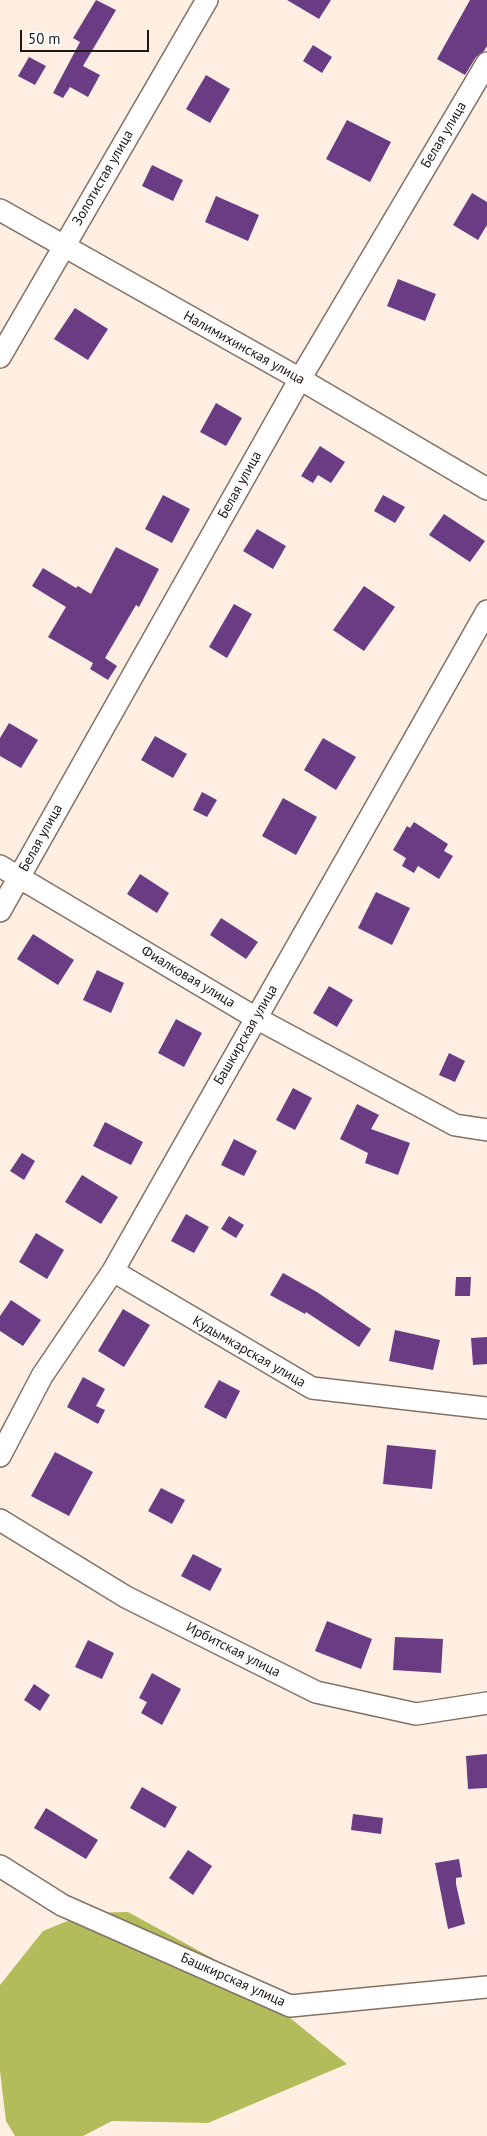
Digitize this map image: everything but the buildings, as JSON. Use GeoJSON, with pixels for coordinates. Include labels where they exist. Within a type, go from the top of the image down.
{"type":"FeatureCollection","features":[{"type":"Feature","properties":{"kind":"street","name":"Золотистая улица"},"geometry":{"type":"LineString","coordinates":[[0,358],[207,0]]}},
{"type":"Feature","properties":{"kind":"street","name":"Белая улица"},"geometry":{"type":"LineString","coordinates":[[0,911],[300,379],[487,63]]}},
{"type":"Feature","properties":{"kind":"street","name":"Налимихинская улица"},"geometry":{"type":"LineString","coordinates":[[0,210],[300,379],[487,489]]}},
{"type":"Feature","properties":{"kind":"street","name":"Башкирская улица"},"geometry":{"type":"LineString","coordinates":[[0,1456],[42,1376],[113,1271],[487,611]]}},
{"type":"Feature","properties":{"kind":"street","name":"Фиалковая улица"},"geometry":{"type":"LineString","coordinates":[[0,866],[256,1018],[455,1125],[487,1130]]}},
{"type":"Feature","properties":{"kind":"street","name":"Кудымкарская улица"},"geometry":{"type":"LineString","coordinates":[[113,1271],[312,1388],[487,1408]]}},
{"type":"Feature","properties":{"kind":"street","name":"Ирбитская улица"},"geometry":{"type":"LineString","coordinates":[[0,1520],[126,1597],[316,1692],[416,1714],[487,1703]]}},
{"type":"Feature","properties":{"kind":"street","name":"Башкирская улица"},"geometry":{"type":"LineString","coordinates":[[0,1866],[62,1905],[290,2006],[487,1987]]}},
{"type":"Feature","properties":{"kind":"green space"},"geometry":{"type":"Polygon","coordinates":[[[128,1912],[223,1964],[347,2064],[208,2123],[112,2121],[83,2136],[15,2136],[6,2121],[0,2071],[0,1985],[43,1931],[87,1913],[128,1912]]]}}]}
